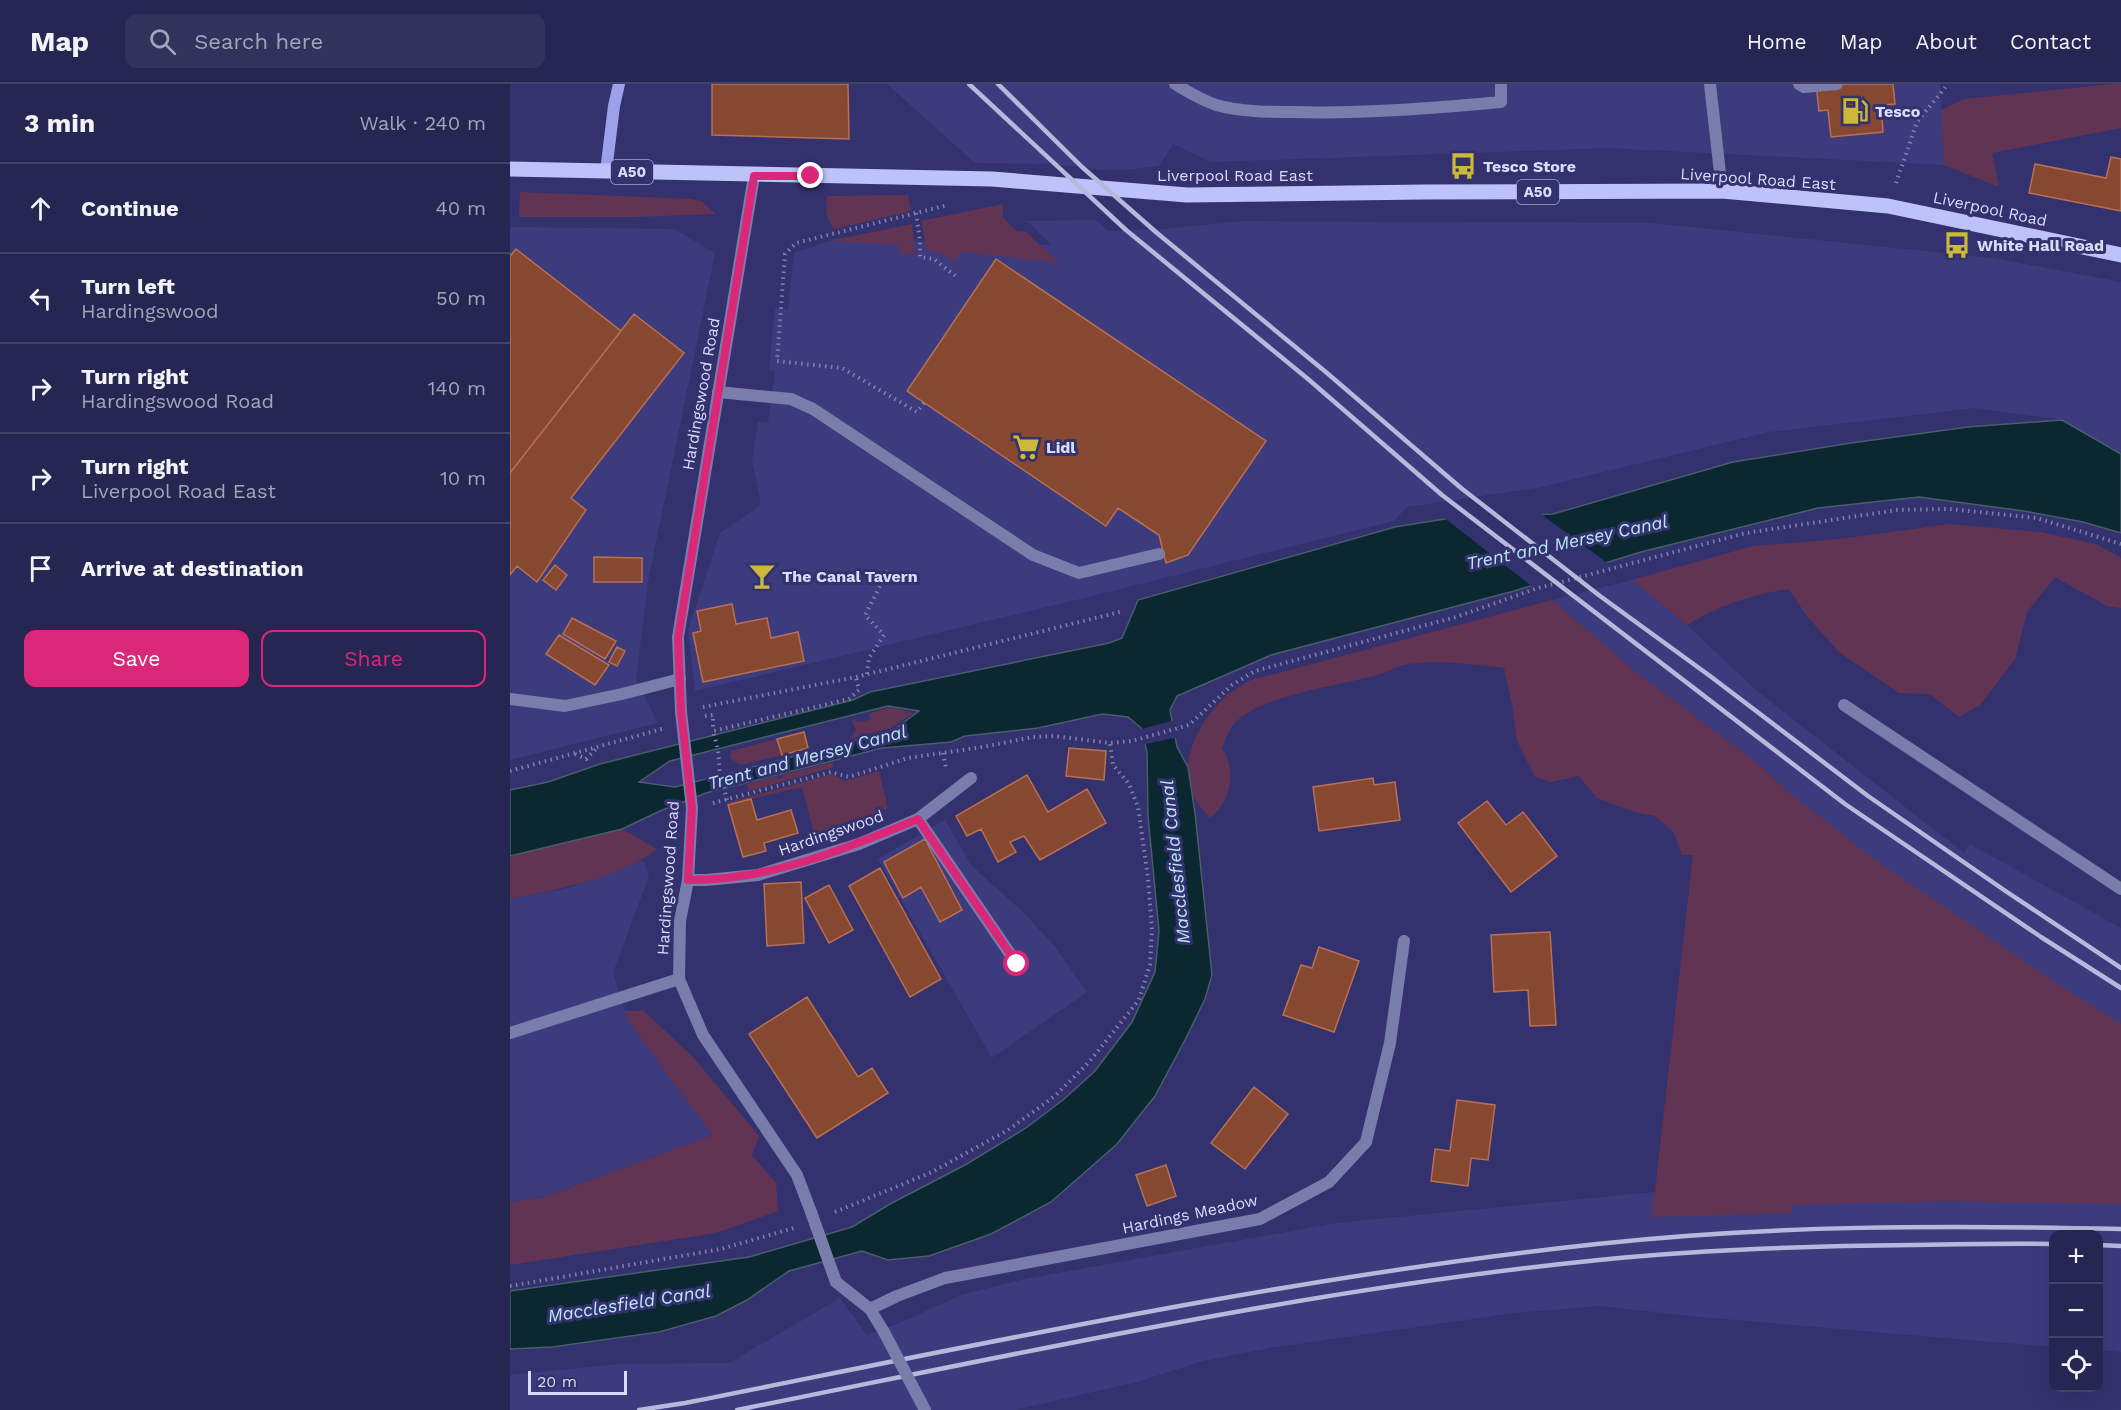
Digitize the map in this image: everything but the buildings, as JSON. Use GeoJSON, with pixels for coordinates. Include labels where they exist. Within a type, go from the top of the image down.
{"type":"FeatureCollection","features":[{"type":"Feature","properties":{"kind":"main road","name":"Liverpool Road East"},"geometry":{"type":"LineString","coordinates":[[510,169],[754,176],[992,179],[1187,195],[1722,192],[1888,206]]}},
{"type":"Feature","properties":{"kind":"main road","name":"Liverpool Road"},"geometry":{"type":"LineString","coordinates":[[1888,206],[2121,255]]}},
{"type":"Feature","properties":{"kind":"street"},"geometry":{"type":"LineString","coordinates":[[606,171],[619,84]]}},
{"type":"Feature","properties":{"kind":"street"},"geometry":{"type":"LineString","coordinates":[[1175,84],[1217,105],[1266,112],[1325,113],[1501,102],[1501,84]]}},
{"type":"Feature","properties":{"kind":"street"},"geometry":{"type":"LineString","coordinates":[[1710,84],[1722,192]]}},
{"type":"Feature","properties":{"kind":"street"},"geometry":{"type":"LineString","coordinates":[[1798,84],[1804,87],[1837,84]]}},
{"type":"Feature","properties":{"kind":"street","name":"Hardingswood Road"},"geometry":{"type":"LineString","coordinates":[[754,176],[678,638],[682,718],[692,808],[688,880],[680,921],[679,979],[703,1035],[796,1175],[836,1282],[870,1309],[925,1410]]}},
{"type":"Feature","properties":{"kind":"street"},"geometry":{"type":"LineString","coordinates":[[718,392],[791,399],[813,409],[1033,555],[1079,573],[1159,554]]}},
{"type":"Feature","properties":{"kind":"street"},"geometry":{"type":"LineString","coordinates":[[510,699],[565,706],[680,679]]}},
{"type":"Feature","properties":{"kind":"street"},"geometry":{"type":"LineString","coordinates":[[1844,705],[2121,889]]}},
{"type":"Feature","properties":{"kind":"street","name":"Hardingswood"},"geometry":{"type":"LineString","coordinates":[[688,880],[758,874],[859,844],[918,819],[971,778]]}},
{"type":"Feature","properties":{"kind":"street"},"geometry":{"type":"LineString","coordinates":[[918,819],[1017,964]]}},
{"type":"Feature","properties":{"kind":"street","name":"Hardings Meadow"},"geometry":{"type":"LineString","coordinates":[[870,1309],[945,1278],[1260,1219],[1329,1182],[1366,1142],[1390,1043],[1404,941]]}},
{"type":"Feature","properties":{"kind":"street"},"geometry":{"type":"LineString","coordinates":[[510,1033],[679,979]]}},
{"type":"Feature","properties":{"kind":"path"},"geometry":{"type":"LineString","coordinates":[[1888,206],[1917,122],[1948,84]]}},
{"type":"Feature","properties":{"kind":"path"},"geometry":{"type":"LineString","coordinates":[[924,403],[917,412],[842,368],[777,362],[785,254],[796,243],[958,202]]}},
{"type":"Feature","properties":{"kind":"path"},"geometry":{"type":"LineString","coordinates":[[916,213],[920,257],[934,259],[958,278]]}},
{"type":"Feature","properties":{"kind":"path"},"geometry":{"type":"LineString","coordinates":[[692,808],[831,772],[849,777],[908,758],[1033,737],[1054,736],[1110,743],[1132,741],[1190,725],[1232,685],[1254,671],[1456,617],[1535,589],[1746,533],[1897,510],[1948,508],[2037,518],[2121,544]]}},
{"type":"Feature","properties":{"kind":"path"},"geometry":{"type":"LineString","coordinates":[[867,674],[869,658],[884,635],[865,615],[888,571]]}},
{"type":"Feature","properties":{"kind":"path"},"geometry":{"type":"LineString","coordinates":[[510,771],[598,747],[682,718],[1124,611]]}},
{"type":"Feature","properties":{"kind":"path"},"geometry":{"type":"LineString","coordinates":[[714,732],[849,699],[859,690],[856,676]]}},
{"type":"Feature","properties":{"kind":"path"},"geometry":{"type":"LineString","coordinates":[[707,715],[713,715],[720,774],[727,800]]}},
{"type":"Feature","properties":{"kind":"path"},"geometry":{"type":"LineString","coordinates":[[833,1213],[932,1172],[1008,1130],[1055,1096],[1089,1062],[1139,999],[1150,964],[1152,930],[1148,878],[1138,807],[1129,784],[1113,765],[1110,743]]}},
{"type":"Feature","properties":{"kind":"path"},"geometry":{"type":"LineString","coordinates":[[574,754],[586,759],[598,747]]}},
{"type":"Feature","properties":{"kind":"path"},"geometry":{"type":"LineString","coordinates":[[510,1286],[721,1249],[800,1226]]}},
{"type":"Feature","properties":{"kind":"shaded area"},"geometry":{"type":"Polygon","coordinates":[[[887,84],[1940,84],[1944,165],[1608,148],[1210,162],[1173,144],[1159,166],[1127,170],[1104,170],[1054,164],[975,163],[887,84]]]}},
{"type":"Feature","properties":{"kind":"shaded area"},"geometry":{"type":"Polygon","coordinates":[[[2121,84],[2121,128],[1992,153],[1999,187],[1944,165],[1941,110],[1964,99],[2121,84]]]}},
{"type":"Feature","properties":{"kind":"shaded area"},"geometry":{"type":"Polygon","coordinates":[[[520,192],[691,199],[701,201],[716,214],[519,217],[520,192]]]}},
{"type":"Feature","properties":{"kind":"shaded area"},"geometry":{"type":"Polygon","coordinates":[[[908,195],[911,210],[908,212],[834,229],[827,214],[827,197],[830,196],[908,195]]]}},
{"type":"Feature","properties":{"kind":"shaded area"},"geometry":{"type":"Polygon","coordinates":[[[1003,204],[1003,217],[1016,231],[1026,232],[1059,263],[965,252],[961,253],[955,262],[938,252],[927,251],[921,221],[1003,204]]]}},
{"type":"Feature","properties":{"kind":"shaded area"},"geometry":{"type":"Polygon","coordinates":[[[1096,220],[1108,231],[1164,229],[1243,221],[1652,223],[1993,258],[2121,282],[2121,454],[2062,420],[1975,408],[1769,432],[1537,488],[1407,507],[1394,521],[695,691],[688,630],[720,533],[761,505],[752,460],[758,422],[768,422],[775,372],[769,370],[775,309],[788,310],[794,253],[838,238],[1052,245],[1027,221],[1096,220]]]}},
{"type":"Feature","properties":{"kind":"shaded area"},"geometry":{"type":"Polygon","coordinates":[[[912,224],[915,255],[898,253],[900,245],[829,241],[912,224]]]}},
{"type":"Feature","properties":{"kind":"shaded area"},"geometry":{"type":"Polygon","coordinates":[[[510,227],[674,229],[715,253],[648,582],[636,680],[658,723],[510,760],[510,227]]]}},
{"type":"Feature","properties":{"kind":"shaded area"},"geometry":{"type":"Polygon","coordinates":[[[1949,524],[2040,532],[2096,544],[2121,558],[2121,608],[2107,606],[2055,577],[2027,612],[2015,659],[1980,705],[1959,717],[1930,694],[1899,693],[1839,652],[1806,615],[1789,589],[1736,602],[1687,625],[1632,580],[1753,546],[1840,539],[1949,524]]]}},
{"type":"Feature","properties":{"kind":"shaded area"},"geometry":{"type":"Polygon","coordinates":[[[1632,580],[1687,625],[1757,691],[1964,853],[1970,844],[2121,928],[2121,1117],[1755,761],[1635,671],[1552,600],[1632,580]]]}},
{"type":"Feature","properties":{"kind":"shaded area"},"geometry":{"type":"Polygon","coordinates":[[[1552,600],[1635,671],[1755,761],[1790,793],[1870,856],[2058,984],[2121,1024],[2121,1204],[1944,1201],[1792,1205],[1792,1213],[1652,1217],[1693,855],[1682,855],[1674,833],[1655,816],[1634,812],[1597,798],[1579,776],[1551,782],[1535,777],[1517,741],[1504,668],[1440,662],[1415,663],[1267,703],[1238,720],[1226,737],[1222,748],[1229,766],[1230,785],[1223,803],[1210,818],[1196,800],[1190,787],[1188,774],[1192,747],[1198,733],[1222,700],[1248,681],[1552,600]]]}},
{"type":"Feature","properties":{"kind":"shaded area"},"geometry":{"type":"Polygon","coordinates":[[[889,707],[913,713],[891,728],[850,739],[856,730],[852,720],[862,722],[871,719],[869,714],[889,707]]]}},
{"type":"Feature","properties":{"kind":"shaded area"},"geometry":{"type":"Polygon","coordinates":[[[777,739],[782,755],[741,765],[730,758],[731,751],[777,739]]]}},
{"type":"Feature","properties":{"kind":"shaded area"},"geometry":{"type":"Polygon","coordinates":[[[833,762],[831,768],[749,791],[747,784],[778,776],[779,779],[783,778],[783,775],[833,762]]]}},
{"type":"Feature","properties":{"kind":"shaded area"},"geometry":{"type":"Polygon","coordinates":[[[879,771],[888,808],[817,845],[802,787],[726,805],[726,803],[832,774],[845,781],[879,771]]]}},
{"type":"Feature","properties":{"kind":"shaded area"},"geometry":{"type":"Polygon","coordinates":[[[945,820],[971,865],[1025,914],[1056,948],[1087,992],[992,1058],[878,859],[945,820]]]}},
{"type":"Feature","properties":{"kind":"shaded area"},"geometry":{"type":"Polygon","coordinates":[[[622,829],[657,849],[625,868],[587,882],[510,899],[510,856],[622,829]]]}},
{"type":"Feature","properties":{"kind":"shaded area"},"geometry":{"type":"Polygon","coordinates":[[[643,860],[649,876],[613,973],[628,1020],[712,1135],[543,1197],[510,1202],[510,899],[568,888],[643,860]]]}},
{"type":"Feature","properties":{"kind":"shaded area"},"geometry":{"type":"Polygon","coordinates":[[[625,1011],[644,1011],[693,1057],[759,1136],[752,1155],[776,1183],[778,1211],[716,1233],[510,1265],[510,1202],[544,1197],[712,1135],[628,1020],[625,1011]]]}},
{"type":"Feature","properties":{"kind":"shaded area"},"geometry":{"type":"Polygon","coordinates":[[[2121,1171],[2121,1352],[2103,1350],[2103,1230],[2049,1230],[2049,1347],[1700,1317],[1600,1306],[1515,1313],[1270,1348],[1203,1361],[1137,1382],[1015,1410],[510,1410],[510,1375],[619,1364],[729,1363],[840,1298],[867,1335],[961,1295],[1025,1279],[1336,1223],[1654,1192],[2121,1171]]]}},
{"type":"Feature","properties":{"kind":"water"},"geometry":{"type":"Polygon","coordinates":[[[2062,420],[2121,454],[2121,533],[2083,522],[2024,511],[1919,497],[1818,508],[1641,552],[1514,591],[1271,655],[1177,696],[1170,710],[1177,747],[1188,767],[1212,975],[1205,999],[1155,1096],[1117,1144],[1051,1202],[991,1234],[929,1256],[888,1260],[862,1251],[789,1271],[747,1300],[716,1316],[659,1332],[552,1347],[510,1349],[510,1291],[749,1257],[852,1227],[890,1204],[965,1165],[1026,1128],[1063,1100],[1095,1071],[1132,1022],[1155,972],[1159,931],[1148,816],[1147,752],[1141,728],[1128,717],[1102,714],[1038,728],[965,736],[951,742],[882,748],[706,793],[622,829],[510,856],[510,790],[548,782],[600,764],[853,700],[870,692],[1109,643],[1122,638],[1138,600],[1395,527],[1451,518],[1553,514],[1733,462],[1968,427],[2062,420]],[[888,706],[670,761],[639,782],[675,787],[892,731],[919,711],[888,706]]]}},
{"type":"Feature","properties":{"kind":"pier"},"geometry":{"type":"Polygon","coordinates":[[[1537,511],[1610,565],[1534,588],[1442,516],[1537,511]]]}},
{"type":"Feature","properties":{"kind":"pier"},"geometry":{"type":"Polygon","coordinates":[[[1175,720],[1178,737],[1142,745],[1138,730],[1175,720]]]}},
{"type":"Feature","properties":{"kind":"railway"},"geometry":{"type":"LineString","coordinates":[[969,84],[1126,230],[1308,379],[1442,495],[1845,804],[2041,937],[2121,988]]}},
{"type":"Feature","properties":{"kind":"railway"},"geometry":{"type":"LineString","coordinates":[[998,84],[1082,167],[1157,233],[1327,373],[1461,488],[1600,596],[1868,796],[2121,968]]}},
{"type":"Feature","properties":{"kind":"railway"},"geometry":{"type":"LineString","coordinates":[[639,1410],[685,1403],[1139,1313],[1367,1274],[1482,1258],[1662,1238],[1793,1230],[1924,1227],[2121,1229]]}},
{"type":"Feature","properties":{"kind":"railway"},"geometry":{"type":"LineString","coordinates":[[737,1410],[1166,1324],[1491,1272],[1638,1256],[1717,1251],[1834,1246],[2049,1244]]}},
{"type":"Feature","properties":{"kind":"railway"},"geometry":{"type":"LineString","coordinates":[[2103,1245],[2121,1246]]}},
{"type":"Feature","properties":{"kind":"place","name":"Tesco"},"geometry":{"type":"Point","coordinates":[1855,111]}},
{"type":"Feature","properties":{"kind":"place","name":"Tesco Store"},"geometry":{"type":"Point","coordinates":[1463,166]}},
{"type":"Feature","properties":{"kind":"place","name":"White Hall Road"},"geometry":{"type":"Point","coordinates":[1957,245]}},
{"type":"Feature","properties":{"kind":"place","name":"Lidl"},"geometry":{"type":"Point","coordinates":[1026,447]}},
{"type":"Feature","properties":{"kind":"place","name":"The Canal Tavern"},"geometry":{"type":"Point","coordinates":[762,576]}},
{"type":"Feature","properties":{"kind":"route"},"geometry":{"type":"LineString","coordinates":[[811,176],[754,176],[678,638],[681,712],[692,808],[688,880],[758,874],[859,844],[918,819],[1017,964]]}},
{"type":"Feature","properties":{"kind":"water label","name":"Trent and Mersey Canal"},"geometry":{"type":"Point","coordinates":[1567,542]}},
{"type":"Feature","properties":{"kind":"water label","name":"Trent and Mersey Canal"},"geometry":{"type":"Point","coordinates":[807,757]}},
{"type":"Feature","properties":{"kind":"water label","name":"Macclesfield Canal"},"geometry":{"type":"Point","coordinates":[1175,862]}},
{"type":"Feature","properties":{"kind":"water label","name":"Macclesfield Canal"},"geometry":{"type":"Point","coordinates":[629,1303]}}]}
